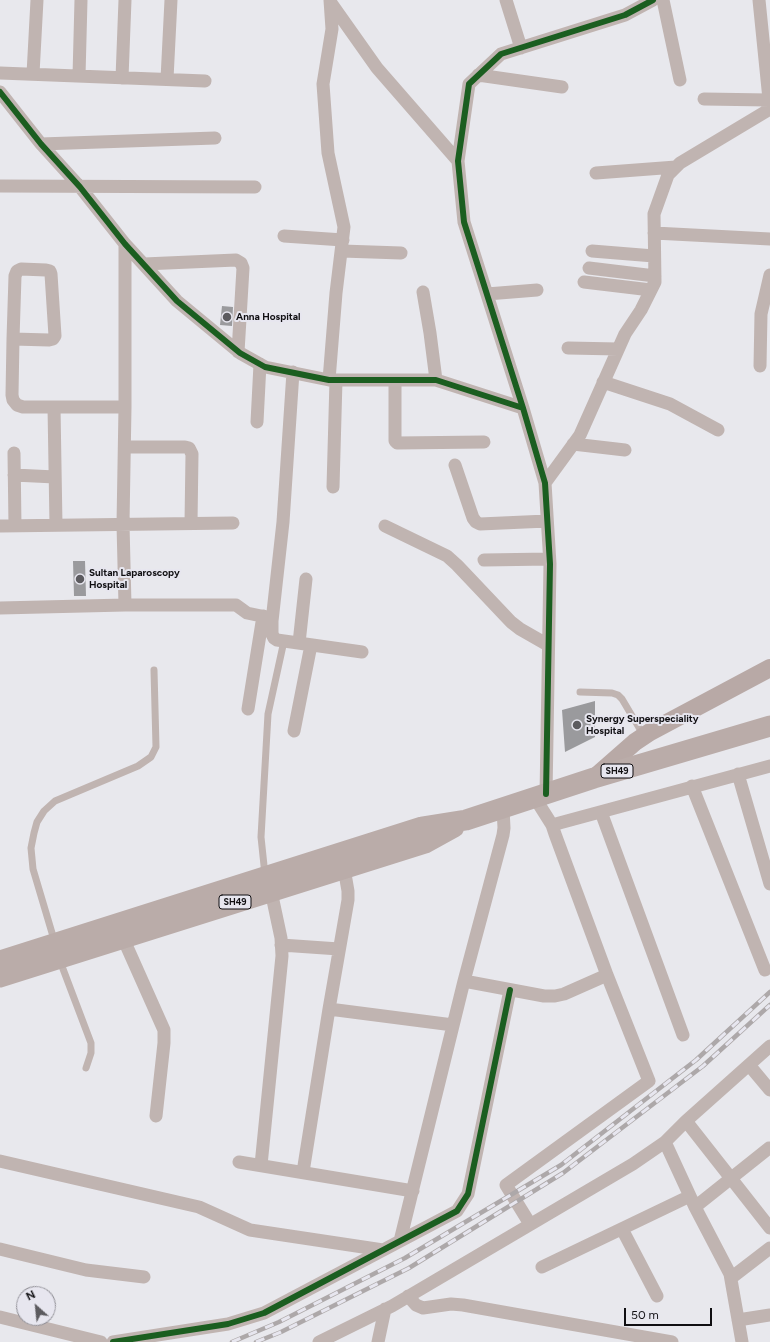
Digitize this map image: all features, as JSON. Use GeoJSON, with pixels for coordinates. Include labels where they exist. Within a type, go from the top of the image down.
{"type":"FeatureCollection","features":[{"type":"Feature","properties":{"kind":"main road"},"geometry":{"type":"LineString","coordinates":[[594,778],[644,736],[770,668]]}},
{"type":"Feature","properties":{"kind":"main road","name":"SH49"},"geometry":{"type":"LineString","coordinates":[[0,960],[123,938],[422,827],[466,820],[594,778],[770,726]]}},
{"type":"Feature","properties":{"kind":"main road","name":"SH49"},"geometry":{"type":"LineString","coordinates":[[0,977],[57,951],[268,884],[344,868],[424,843],[466,820]]}},
{"type":"Feature","properties":{"kind":"street"},"geometry":{"type":"LineString","coordinates":[[33,74],[37,0]]}},
{"type":"Feature","properties":{"kind":"street"},"geometry":{"type":"LineString","coordinates":[[79,76],[81,0]]}},
{"type":"Feature","properties":{"kind":"street"},"geometry":{"type":"LineString","coordinates":[[122,78],[125,0]]}},
{"type":"Feature","properties":{"kind":"street"},"geometry":{"type":"LineString","coordinates":[[167,79],[171,0]]}},
{"type":"Feature","properties":{"kind":"street"},"geometry":{"type":"LineString","coordinates":[[506,0],[521,48]]}},
{"type":"Feature","properties":{"kind":"street"},"geometry":{"type":"LineString","coordinates":[[530,1224],[506,1184],[649,1081],[607,975],[540,796],[548,645],[549,559],[545,483],[523,408],[464,222],[458,161],[469,84],[501,54],[625,15],[653,0]]}},
{"type":"Feature","properties":{"kind":"street"},"geometry":{"type":"LineString","coordinates":[[663,0],[680,80]]}},
{"type":"Feature","properties":{"kind":"street"},"geometry":{"type":"LineString","coordinates":[[545,483],[580,435],[624,334],[641,310],[655,282],[654,214],[668,175],[680,163],[770,109],[759,0]]}},
{"type":"Feature","properties":{"kind":"street"},"geometry":{"type":"LineString","coordinates":[[331,2],[377,68],[458,161]]}},
{"type":"Feature","properties":{"kind":"street"},"geometry":{"type":"LineString","coordinates":[[331,2],[332,29],[323,84],[328,153],[344,227],[336,293],[333,380],[333,487]]}},
{"type":"Feature","properties":{"kind":"street"},"geometry":{"type":"LineString","coordinates":[[0,73],[205,81]]}},
{"type":"Feature","properties":{"kind":"street"},"geometry":{"type":"LineString","coordinates":[[478,75],[562,86]]}},
{"type":"Feature","properties":{"kind":"street"},"geometry":{"type":"LineString","coordinates":[[0,92],[41,144],[80,187],[125,244],[177,301],[238,352],[265,367],[333,380],[436,380],[523,408]]}},
{"type":"Feature","properties":{"kind":"street"},"geometry":{"type":"LineString","coordinates":[[704,99],[769,100]]}},
{"type":"Feature","properties":{"kind":"street"},"geometry":{"type":"LineString","coordinates":[[41,144],[215,138]]}},
{"type":"Feature","properties":{"kind":"street"},"geometry":{"type":"LineString","coordinates":[[596,173],[676,167]]}},
{"type":"Feature","properties":{"kind":"street"},"geometry":{"type":"LineString","coordinates":[[0,186],[255,187]]}},
{"type":"Feature","properties":{"kind":"street"},"geometry":{"type":"LineString","coordinates":[[654,233],[770,239]]}},
{"type":"Feature","properties":{"kind":"street"},"geometry":{"type":"LineString","coordinates":[[284,236],[401,252]]}},
{"type":"Feature","properties":{"kind":"street"},"geometry":{"type":"LineString","coordinates":[[125,244],[125,447],[123,524],[125,605]]}},
{"type":"Feature","properties":{"kind":"street"},"geometry":{"type":"LineString","coordinates":[[592,251],[654,256]]}},
{"type":"Feature","properties":{"kind":"street"},"geometry":{"type":"LineString","coordinates":[[144,264],[236,260],[241,263],[243,268],[238,352]]}},
{"type":"Feature","properties":{"kind":"street"},"geometry":{"type":"LineString","coordinates":[[589,268],[655,276]]}},
{"type":"Feature","properties":{"kind":"street"},"geometry":{"type":"LineString","coordinates":[[13,339],[49,340],[55,336],[50,271],[21,269],[17,271],[15,276],[13,339],[12,395],[13,400],[17,405],[23,407],[125,407]]}},
{"type":"Feature","properties":{"kind":"street"},"geometry":{"type":"LineString","coordinates":[[760,366],[761,314],[770,275]]}},
{"type":"Feature","properties":{"kind":"street"},"geometry":{"type":"LineString","coordinates":[[584,282],[651,290]]}},
{"type":"Feature","properties":{"kind":"street"},"geometry":{"type":"LineString","coordinates":[[487,294],[536,290]]}},
{"type":"Feature","properties":{"kind":"street"},"geometry":{"type":"LineString","coordinates":[[423,292],[436,380]]}},
{"type":"Feature","properties":{"kind":"street"},"geometry":{"type":"LineString","coordinates":[[568,348],[618,349]]}},
{"type":"Feature","properties":{"kind":"street"},"geometry":{"type":"LineString","coordinates":[[257,422],[260,364]]}},
{"type":"Feature","properties":{"kind":"street"},"geometry":{"type":"LineString","coordinates":[[248,709],[267,619],[283,522],[293,372]]}},
{"type":"Feature","properties":{"kind":"street"},"geometry":{"type":"LineString","coordinates":[[394,380],[394,437],[397,443],[484,442]]}},
{"type":"Feature","properties":{"kind":"street"},"geometry":{"type":"LineString","coordinates":[[603,382],[670,404],[718,430]]}},
{"type":"Feature","properties":{"kind":"street"},"geometry":{"type":"LineString","coordinates":[[54,407],[56,525]]}},
{"type":"Feature","properties":{"kind":"street"},"geometry":{"type":"LineString","coordinates":[[573,444],[625,450]]}},
{"type":"Feature","properties":{"kind":"street"},"geometry":{"type":"LineString","coordinates":[[125,447],[189,448],[192,454],[191,524]]}},
{"type":"Feature","properties":{"kind":"street"},"geometry":{"type":"LineString","coordinates":[[14,453],[15,526]]}},
{"type":"Feature","properties":{"kind":"street"},"geometry":{"type":"LineString","coordinates":[[455,465],[473,518],[476,522],[480,524],[547,521]]}},
{"type":"Feature","properties":{"kind":"street"},"geometry":{"type":"LineString","coordinates":[[14,475],[55,477]]}},
{"type":"Feature","properties":{"kind":"street"},"geometry":{"type":"LineString","coordinates":[[0,526],[233,523]]}},
{"type":"Feature","properties":{"kind":"street"},"geometry":{"type":"LineString","coordinates":[[385,526],[447,556],[511,622],[548,645]]}},
{"type":"Feature","properties":{"kind":"street"},"geometry":{"type":"LineString","coordinates":[[484,560],[549,559]]}},
{"type":"Feature","properties":{"kind":"street"},"geometry":{"type":"LineString","coordinates":[[294,731],[305,644],[306,580]]}},
{"type":"Feature","properties":{"kind":"street"},"geometry":{"type":"LineString","coordinates":[[0,608],[125,605],[236,605],[247,614],[267,619]]}},
{"type":"Feature","properties":{"kind":"street"},"geometry":{"type":"LineString","coordinates":[[267,619],[274,638],[277,640],[362,652]]}},
{"type":"Feature","properties":{"kind":"street"},"geometry":{"type":"LineString","coordinates":[[552,825],[770,766]]}},
{"type":"Feature","properties":{"kind":"street"},"geometry":{"type":"LineString","coordinates":[[738,774],[770,884]]}},
{"type":"Feature","properties":{"kind":"street"},"geometry":{"type":"LineString","coordinates":[[692,786],[764,970]]}},
{"type":"Feature","properties":{"kind":"street"},"geometry":{"type":"LineString","coordinates":[[400,1241],[464,981],[503,835],[503,808]]}},
{"type":"Feature","properties":{"kind":"street"},"geometry":{"type":"LineString","coordinates":[[602,812],[683,1035]]}},
{"type":"Feature","properties":{"kind":"street"},"geometry":{"type":"LineString","coordinates":[[303,1172],[348,891],[344,868]]}},
{"type":"Feature","properties":{"kind":"street"},"geometry":{"type":"LineString","coordinates":[[261,1165],[282,956],[281,938],[268,884]]}},
{"type":"Feature","properties":{"kind":"street"},"geometry":{"type":"LineString","coordinates":[[123,938],[164,1030],[164,1043],[156,1116]]}},
{"type":"Feature","properties":{"kind":"street"},"geometry":{"type":"LineString","coordinates":[[281,945],[339,949]]}},
{"type":"Feature","properties":{"kind":"street"},"geometry":{"type":"LineString","coordinates":[[464,981],[544,996],[554,996],[564,994],[607,975]]}},
{"type":"Feature","properties":{"kind":"street"},"geometry":{"type":"LineString","coordinates":[[113,1342],[228,1324],[264,1313],[457,1211],[468,1194],[510,990]]}},
{"type":"Feature","properties":{"kind":"street"},"geometry":{"type":"LineString","coordinates":[[328,1010],[453,1025]]}},
{"type":"Feature","properties":{"kind":"street"},"geometry":{"type":"LineString","coordinates":[[319,1342],[408,1296],[633,1164],[665,1142],[686,1121],[770,1046]]}},
{"type":"Feature","properties":{"kind":"street"},"geometry":{"type":"LineString","coordinates":[[749,1065],[770,1090]]}},
{"type":"Feature","properties":{"kind":"street"},"geometry":{"type":"LineString","coordinates":[[686,1121],[770,1228]]}},
{"type":"Feature","properties":{"kind":"street"},"geometry":{"type":"LineString","coordinates":[[665,1142],[731,1278],[742,1342]]}},
{"type":"Feature","properties":{"kind":"street"},"geometry":{"type":"LineString","coordinates":[[542,1267],[622,1229],[693,1202],[731,1178],[769,1148]]}},
{"type":"Feature","properties":{"kind":"street"},"geometry":{"type":"LineString","coordinates":[[0,1161],[199,1207],[250,1230],[384,1250]]}},
{"type":"Feature","properties":{"kind":"street"},"geometry":{"type":"LineString","coordinates":[[239,1162],[412,1191]]}},
{"type":"Feature","properties":{"kind":"street"},"geometry":{"type":"LineString","coordinates":[[622,1229],[657,1296]]}},
{"type":"Feature","properties":{"kind":"street"},"geometry":{"type":"LineString","coordinates":[[731,1278],[770,1248]]}},
{"type":"Feature","properties":{"kind":"street"},"geometry":{"type":"LineString","coordinates":[[0,1249],[86,1270],[144,1277]]}},
{"type":"Feature","properties":{"kind":"street"},"geometry":{"type":"LineString","coordinates":[[408,1296],[416,1305],[423,1308],[451,1304],[463,1305],[672,1342]]}},
{"type":"Feature","properties":{"kind":"street"},"geometry":{"type":"LineString","coordinates":[[382,1341],[385,1309]]}},
{"type":"Feature","properties":{"kind":"street"},"geometry":{"type":"LineString","coordinates":[[738,1320],[770,1315]]}},
{"type":"Feature","properties":{"kind":"street"},"geometry":{"type":"LineString","coordinates":[[0,1317],[101,1342]]}},
{"type":"Feature","properties":{"kind":"lane"},"geometry":{"type":"LineString","coordinates":[[268,884],[261,837],[268,714],[284,641]]}},
{"type":"Feature","properties":{"kind":"lane"},"geometry":{"type":"LineString","coordinates":[[86,1068],[91,1053],[91,1043],[57,951],[33,869],[31,848],[37,822],[44,811],[55,801],[138,766],[151,757],[156,747],[154,670]]}},
{"type":"Feature","properties":{"kind":"lane"},"geometry":{"type":"LineString","coordinates":[[580,692],[612,692],[618,695],[622,699],[644,736]]}},
{"type":"Feature","properties":{"kind":"building"},"geometry":{"type":"Polygon","coordinates":[[[222,306],[233,307],[232,326],[220,325],[222,306]]]}},
{"type":"Feature","properties":{"kind":"building"},"geometry":{"type":"Polygon","coordinates":[[[73,561],[85,561],[86,596],[74,596],[73,561]]]}},
{"type":"Feature","properties":{"kind":"building"},"geometry":{"type":"Polygon","coordinates":[[[595,701],[595,737],[565,752],[562,710],[595,701]]]}},
{"type":"Feature","properties":{"kind":"railway"},"geometry":{"type":"LineString","coordinates":[[232,1342],[279,1322],[405,1258],[561,1165],[696,1060],[770,992]]}},
{"type":"Feature","properties":{"kind":"railway"},"geometry":{"type":"LineString","coordinates":[[256,1342],[281,1332],[409,1268],[563,1173],[703,1066],[770,1005]]}},
{"type":"Feature","properties":{"kind":"cycle path"},"geometry":{"type":"LineString","coordinates":[[546,794],[550,564],[545,483],[523,408],[464,222],[458,161],[469,84],[501,54],[625,15],[653,0]]}},
{"type":"Feature","properties":{"kind":"cycle path"},"geometry":{"type":"LineString","coordinates":[[0,92],[41,144],[80,187],[125,244],[177,301],[240,353],[265,367],[329,380],[436,380],[523,408]]}},
{"type":"Feature","properties":{"kind":"cycle path"},"geometry":{"type":"LineString","coordinates":[[113,1342],[228,1324],[264,1313],[457,1211],[468,1194],[510,990]]}},
{"type":"Feature","properties":{"kind":"place","name":"Anna Hospital"},"geometry":{"type":"Point","coordinates":[227,317]}},
{"type":"Feature","properties":{"kind":"place","name":"Sultan Laparoscopy Hospital"},"geometry":{"type":"Point","coordinates":[80,579]}},
{"type":"Feature","properties":{"kind":"place","name":"Synergy Superspeciality Hospital"},"geometry":{"type":"Point","coordinates":[577,725]}}]}
